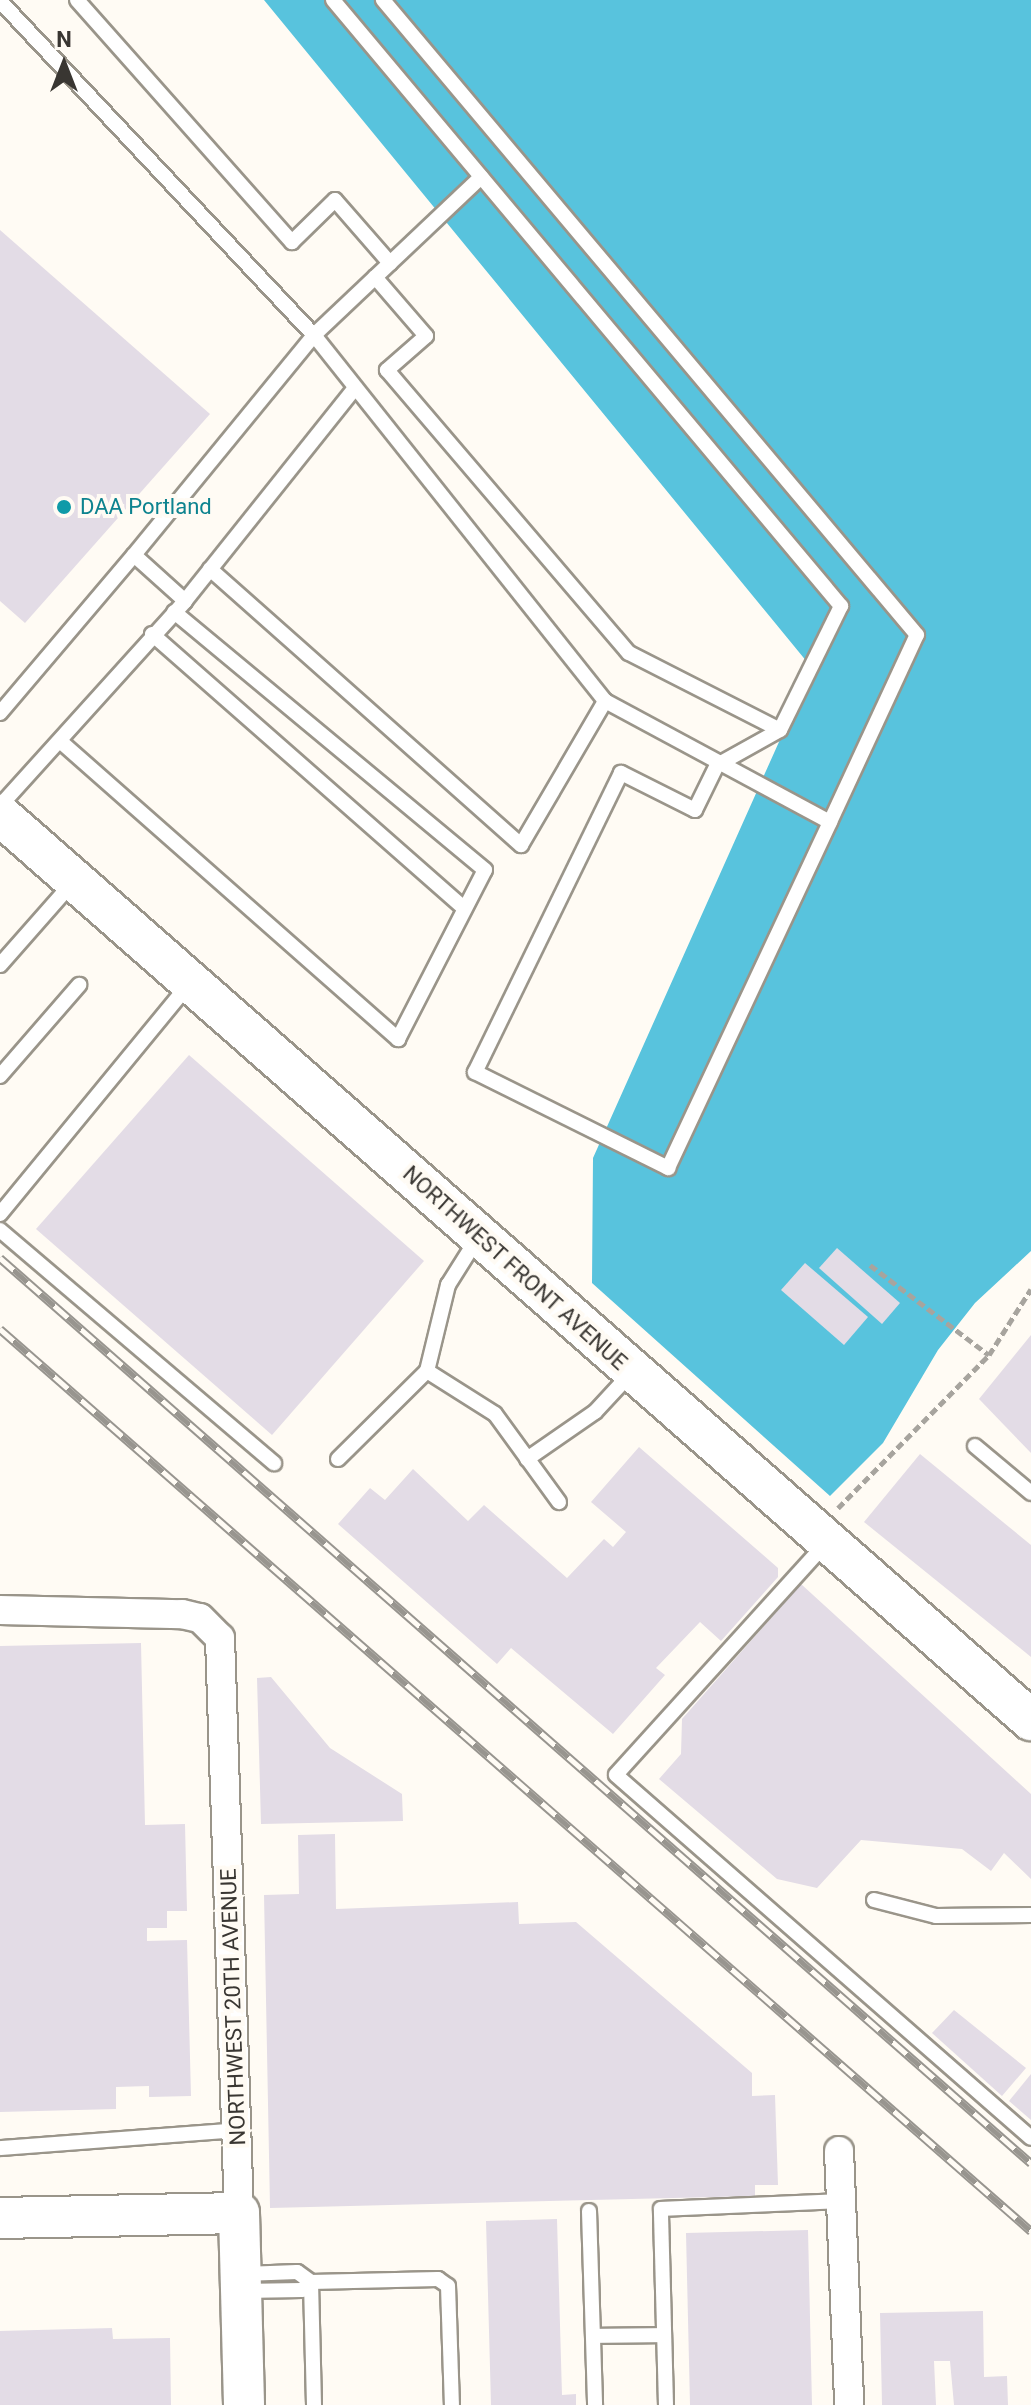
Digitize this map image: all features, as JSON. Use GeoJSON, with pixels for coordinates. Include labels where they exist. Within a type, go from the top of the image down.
{"type":"FeatureCollection","features":[{"type":"Feature","properties":{"kind":"main road","name":"NORTHWEST FRONT AVENUE"},"geometry":{"type":"LineString","coordinates":[[0,815],[1031,1720]]}},
{"type":"Feature","properties":{"kind":"main road"},"geometry":{"type":"LineString","coordinates":[[0,2218],[239,2213]]}},
{"type":"Feature","properties":{"kind":"main road","name":"NORTHWEST 20TH AVENUE"},"geometry":{"type":"LineString","coordinates":[[239,2213],[244,2405]]}},
{"type":"Feature","properties":{"kind":"street","name":"NORTHWEST 20TH AVENUE"},"geometry":{"type":"LineString","coordinates":[[0,1610],[113,1609],[200,1618],[223,1646],[239,2213]]}},
{"type":"Feature","properties":{"kind":"street"},"geometry":{"type":"LineString","coordinates":[[839,2151],[849,2405]]}},
{"type":"Feature","properties":{"kind":"lane"},"geometry":{"type":"LineString","coordinates":[[77,0],[292,242],[335,200],[390,263]]}},
{"type":"Feature","properties":{"kind":"lane"},"geometry":{"type":"LineString","coordinates":[[333,0],[841,606],[780,730],[717,765],[695,810],[621,773],[475,1072],[668,1168],[917,635],[383,0]]}},
{"type":"Feature","properties":{"kind":"lane"},"geometry":{"type":"LineString","coordinates":[[0,1],[314,335],[354,389],[439,484],[605,701],[717,765],[830,822]]}},
{"type":"Feature","properties":{"kind":"lane"},"geometry":{"type":"LineString","coordinates":[[0,713],[314,335],[481,177]]}},
{"type":"Feature","properties":{"kind":"lane"},"geometry":{"type":"LineString","coordinates":[[375,277],[426,336],[387,370],[629,653],[780,730]]}},
{"type":"Feature","properties":{"kind":"lane"},"geometry":{"type":"LineString","coordinates":[[0,806],[179,606],[354,389]]}},
{"type":"Feature","properties":{"kind":"lane"},"geometry":{"type":"LineString","coordinates":[[60,741],[398,1039],[485,870],[179,606],[134,555]]}},
{"type":"Feature","properties":{"kind":"lane"},"geometry":{"type":"LineString","coordinates":[[210,569],[521,845],[605,701]]}},
{"type":"Feature","properties":{"kind":"lane"},"geometry":{"type":"LineString","coordinates":[[152,634],[464,908]]}},
{"type":"Feature","properties":{"kind":"lane"},"geometry":{"type":"LineString","coordinates":[[0,965],[75,880]]}},
{"type":"Feature","properties":{"kind":"lane"},"geometry":{"type":"LineString","coordinates":[[0,1214],[191,982]]}},
{"type":"Feature","properties":{"kind":"lane"},"geometry":{"type":"LineString","coordinates":[[0,1076],[79,985]]}},
{"type":"Feature","properties":{"kind":"lane"},"geometry":{"type":"LineString","coordinates":[[0,1230],[274,1463]]}},
{"type":"Feature","properties":{"kind":"lane"},"geometry":{"type":"LineString","coordinates":[[338,1459],[427,1371],[448,1285],[479,1235]]}},
{"type":"Feature","properties":{"kind":"lane"},"geometry":{"type":"LineString","coordinates":[[427,1371],[495,1414],[559,1502]]}},
{"type":"Feature","properties":{"kind":"lane"},"geometry":{"type":"LineString","coordinates":[[527,1459],[595,1412],[633,1372]]}},
{"type":"Feature","properties":{"kind":"lane"},"geometry":{"type":"LineString","coordinates":[[975,1446],[1031,1493]]}},
{"type":"Feature","properties":{"kind":"lane"},"geometry":{"type":"LineString","coordinates":[[821,1537],[731,1651],[616,1775],[1031,2138]]}},
{"type":"Feature","properties":{"kind":"lane"},"geometry":{"type":"LineString","coordinates":[[874,1900],[936,1916],[1031,1915]]}},
{"type":"Feature","properties":{"kind":"lane"},"geometry":{"type":"LineString","coordinates":[[0,2148],[162,2140],[237,2130]]}},
{"type":"Feature","properties":{"kind":"lane"},"geometry":{"type":"LineString","coordinates":[[666,2405],[661,2209],[841,2201]]}},
{"type":"Feature","properties":{"kind":"lane"},"geometry":{"type":"LineString","coordinates":[[589,2211],[595,2405]]}},
{"type":"Feature","properties":{"kind":"lane"},"geometry":{"type":"LineString","coordinates":[[241,2282],[302,2290],[311,2282],[438,2279],[448,2286],[452,2405]]}},
{"type":"Feature","properties":{"kind":"lane"},"geometry":{"type":"LineString","coordinates":[[311,2282],[314,2405]]}},
{"type":"Feature","properties":{"kind":"lane"},"geometry":{"type":"LineString","coordinates":[[593,2336],[664,2335]]}},
{"type":"Feature","properties":{"kind":"path"},"geometry":{"type":"LineString","coordinates":[[870,1265],[989,1355]]}},
{"type":"Feature","properties":{"kind":"path"},"geometry":{"type":"LineString","coordinates":[[821,1537],[989,1355],[1031,1289]]}},
{"type":"Feature","properties":{"kind":"water"},"geometry":{"type":"Polygon","coordinates":[[[264,0],[1031,0],[1031,1251],[975,1303],[938,1350],[883,1443],[830,1496],[592,1283],[593,1158],[812,668],[264,0]]]}},
{"type":"Feature","properties":{"kind":"building","name":"DAA Portland"},"geometry":{"type":"Polygon","coordinates":[[[0,230],[210,414],[25,623],[0,601],[0,230]]]}},
{"type":"Feature","properties":{"kind":"building"},"geometry":{"type":"Polygon","coordinates":[[[189,1055],[424,1261],[272,1435],[36,1229],[189,1055]]]}},
{"type":"Feature","properties":{"kind":"building"},"geometry":{"type":"Polygon","coordinates":[[[837,1248],[900,1303],[882,1324],[819,1268],[837,1248]]]}},
{"type":"Feature","properties":{"kind":"building"},"geometry":{"type":"Polygon","coordinates":[[[805,1263],[868,1317],[844,1345],[781,1290],[805,1263]]]}},
{"type":"Feature","properties":{"kind":"building"},"geometry":{"type":"Polygon","coordinates":[[[1031,1335],[1031,1453],[979,1399],[1031,1335]]]}},
{"type":"Feature","properties":{"kind":"building"},"geometry":{"type":"Polygon","coordinates":[[[639,1447],[778,1568],[778,1577],[721,1641],[700,1622],[656,1668],[665,1675],[613,1734],[511,1648],[497,1664],[338,1524],[370,1488],[385,1500],[413,1469],[468,1521],[484,1505],[567,1578],[604,1539],[613,1547],[626,1532],[591,1502],[639,1447]]]}},
{"type":"Feature","properties":{"kind":"building"},"geometry":{"type":"Polygon","coordinates":[[[920,1454],[1031,1545],[1031,1657],[864,1522],[920,1454]]]}},
{"type":"Feature","properties":{"kind":"building"},"geometry":{"type":"Polygon","coordinates":[[[801,1584],[1031,1794],[1031,1879],[1004,1853],[991,1871],[962,1849],[861,1840],[817,1888],[777,1879],[659,1779],[681,1754],[682,1719],[801,1584]]]}},
{"type":"Feature","properties":{"kind":"building"},"geometry":{"type":"Polygon","coordinates":[[[141,1643],[145,1825],[185,1824],[187,1911],[167,1911],[167,1928],[147,1928],[147,1941],[187,1940],[191,2096],[149,2097],[149,2086],[116,2087],[116,2109],[0,2112],[0,1646],[141,1643]]]}},
{"type":"Feature","properties":{"kind":"building"},"geometry":{"type":"Polygon","coordinates":[[[271,1677],[330,1748],[402,1794],[403,1821],[261,1824],[257,1678],[271,1677]]]}},
{"type":"Feature","properties":{"kind":"building"},"geometry":{"type":"Polygon","coordinates":[[[335,1834],[336,1909],[518,1902],[519,1924],[576,1922],[752,2073],[752,2096],[775,2095],[778,2185],[755,2185],[755,2196],[270,2208],[264,1895],[299,1894],[298,1835],[335,1834]]]}},
{"type":"Feature","properties":{"kind":"building"},"geometry":{"type":"Polygon","coordinates":[[[954,2010],[1026,2068],[1002,2096],[932,2033],[954,2010]]]}},
{"type":"Feature","properties":{"kind":"building"},"geometry":{"type":"Polygon","coordinates":[[[1031,2074],[1031,2120],[1009,2101],[1031,2074]]]}},
{"type":"Feature","properties":{"kind":"building"},"geometry":{"type":"Polygon","coordinates":[[[557,2219],[562,2395],[576,2394],[576,2405],[491,2405],[486,2221],[557,2219]]]}},
{"type":"Feature","properties":{"kind":"building"},"geometry":{"type":"Polygon","coordinates":[[[808,2230],[812,2405],[690,2405],[686,2233],[808,2230]]]}},
{"type":"Feature","properties":{"kind":"building"},"geometry":{"type":"Polygon","coordinates":[[[983,2311],[984,2377],[1007,2376],[1008,2405],[954,2405],[950,2361],[934,2361],[936,2405],[882,2405],[880,2313],[983,2311]]]}},
{"type":"Feature","properties":{"kind":"building"},"geometry":{"type":"Polygon","coordinates":[[[112,2328],[113,2339],[170,2338],[171,2405],[0,2405],[0,2331],[112,2328]]]}},
{"type":"Feature","properties":{"kind":"railway"},"geometry":{"type":"LineString","coordinates":[[0,1258],[1031,2163]]}},
{"type":"Feature","properties":{"kind":"railway"},"geometry":{"type":"LineString","coordinates":[[0,1329],[1031,2231]]}},
{"type":"Feature","properties":{"kind":"place","name":"DAA Portland"},"geometry":{"type":"Point","coordinates":[64,507]}}]}
